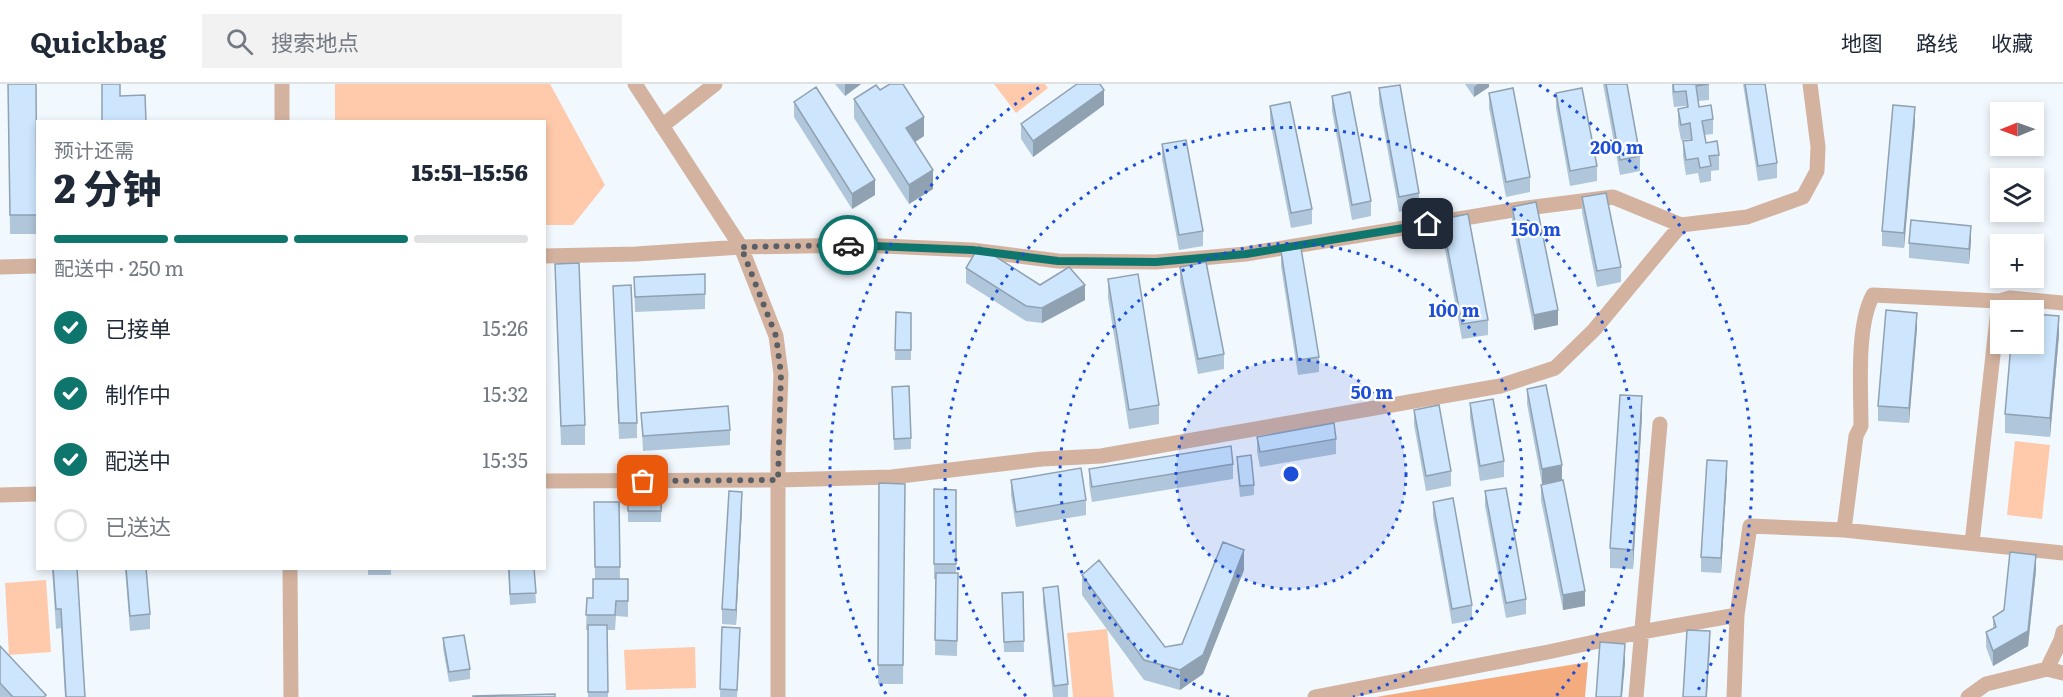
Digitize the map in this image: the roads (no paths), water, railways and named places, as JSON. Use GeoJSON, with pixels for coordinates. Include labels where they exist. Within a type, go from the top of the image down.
{"type":"FeatureCollection","features":[{"type":"Feature","properties":{"kind":"lane"},"geometry":{"type":"LineString","coordinates":[[282,84],[282,120]]}},
{"type":"Feature","properties":{"kind":"lane"},"geometry":{"type":"LineString","coordinates":[[634,84],[741,247],[776,336],[781,374],[778,480],[778,697]]}},
{"type":"Feature","properties":{"kind":"lane"},"geometry":{"type":"LineString","coordinates":[[662,126],[715,84]]}},
{"type":"Feature","properties":{"kind":"lane"},"geometry":{"type":"LineString","coordinates":[[546,256],[636,254],[741,247],[860,245],[972,250],[1058,261],[1156,262],[1246,254],[1519,209],[1613,197],[1681,225],[1747,217],[1803,197],[1817,171],[1818,147],[1810,84]]}},
{"type":"Feature","properties":{"kind":"lane"},"geometry":{"type":"LineString","coordinates":[[546,482],[892,477],[1042,459],[1101,456],[1500,386],[1555,368],[1594,330],[1681,225]]}},
{"type":"Feature","properties":{"kind":"lane"},"geometry":{"type":"LineString","coordinates":[[0,267],[36,266]]}},
{"type":"Feature","properties":{"kind":"lane"},"geometry":{"type":"LineString","coordinates":[[1844,530],[1856,436],[1861,426],[1862,346],[1866,306],[1873,295],[2031,300]]}},
{"type":"Feature","properties":{"kind":"lane"},"geometry":{"type":"LineString","coordinates":[[2044,301],[2063,303]]}},
{"type":"Feature","properties":{"kind":"lane"},"geometry":{"type":"LineString","coordinates":[[1972,543],[1993,354]]}},
{"type":"Feature","properties":{"kind":"lane"},"geometry":{"type":"LineString","coordinates":[[1636,697],[1660,424]]}},
{"type":"Feature","properties":{"kind":"lane"},"geometry":{"type":"LineString","coordinates":[[0,495],[36,494]]}},
{"type":"Feature","properties":{"kind":"lane"},"geometry":{"type":"LineString","coordinates":[[1734,697],[1737,615],[1750,526],[1844,530],[2063,553]]}},
{"type":"Feature","properties":{"kind":"lane"},"geometry":{"type":"LineString","coordinates":[[290,570],[291,697]]}},
{"type":"Feature","properties":{"kind":"lane"},"geometry":{"type":"LineString","coordinates":[[1315,697],[1737,615]]}},
{"type":"Feature","properties":{"kind":"lane"},"geometry":{"type":"LineString","coordinates":[[2047,669],[2063,632]]}},
{"type":"Feature","properties":{"kind":"lane"},"geometry":{"type":"LineString","coordinates":[[1968,697],[1986,684],[2047,669],[2063,673]]}}]}
